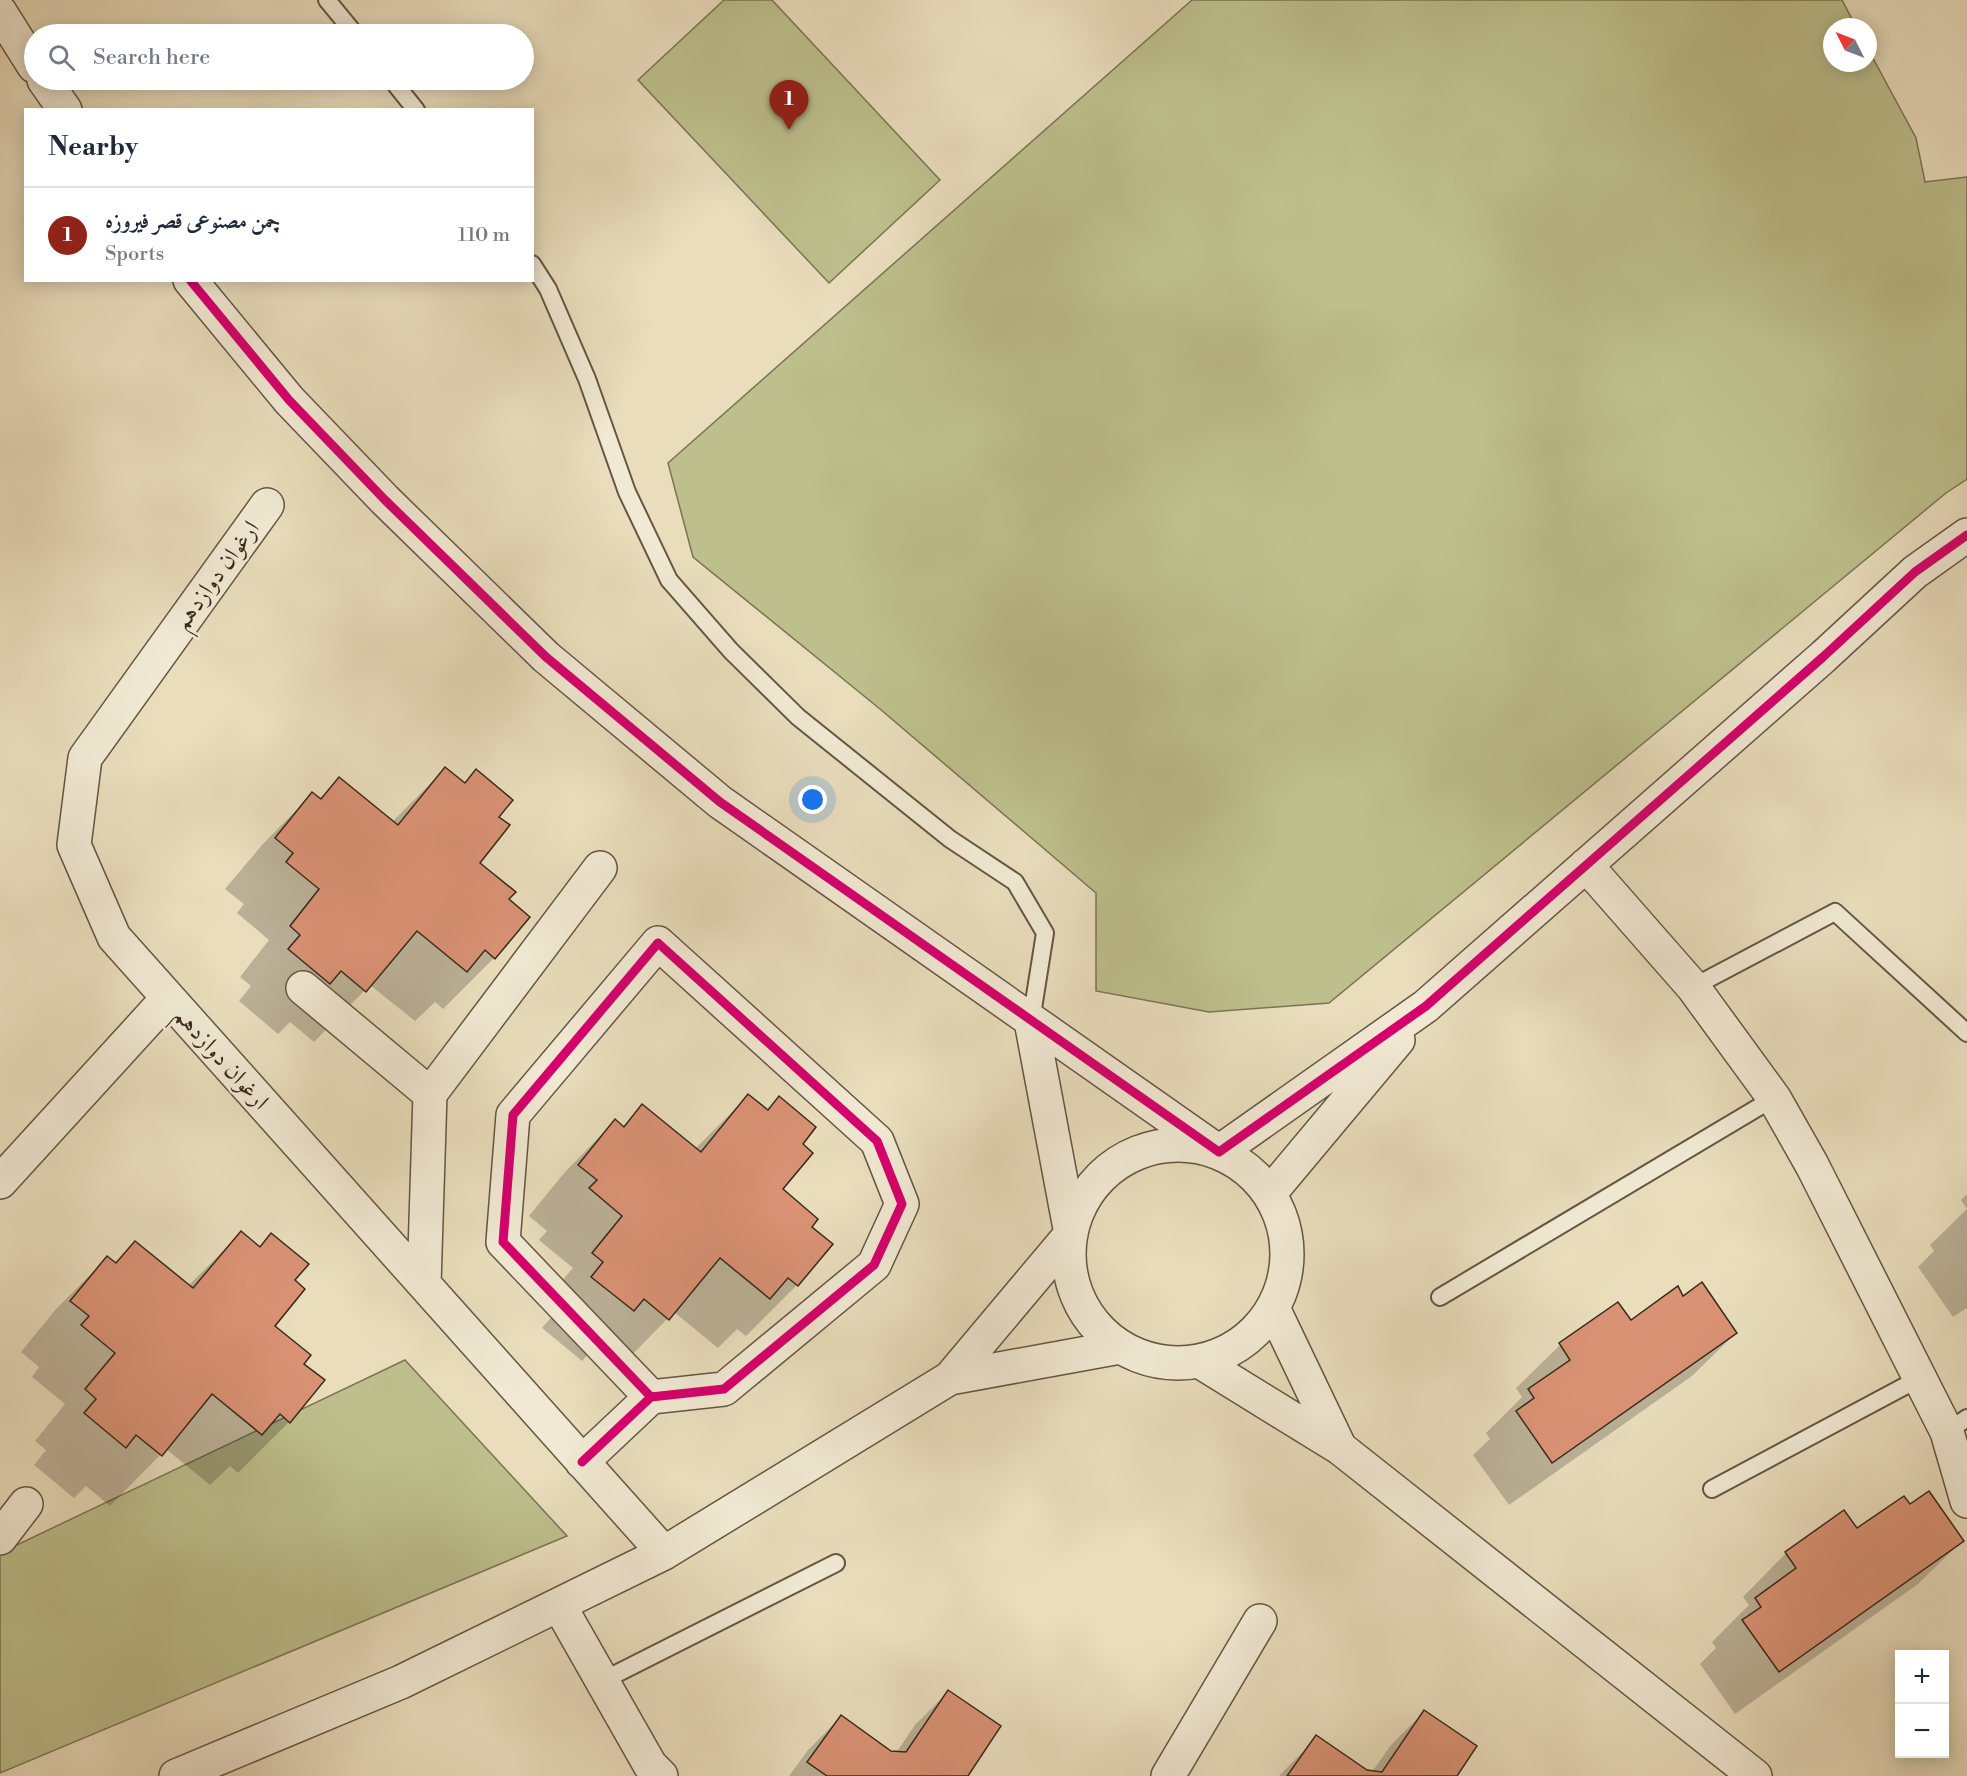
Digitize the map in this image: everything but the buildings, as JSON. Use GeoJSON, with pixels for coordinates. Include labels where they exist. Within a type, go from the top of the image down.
{"type":"FeatureCollection","features":[{"type":"Feature","properties":{"kind":"street"},"geometry":{"type":"LineString","coordinates":[[0,12],[24,50]]}},
{"type":"Feature","properties":{"kind":"street"},"geometry":{"type":"LineString","coordinates":[[51,90],[64,108]]}},
{"type":"Feature","properties":{"kind":"street"},"geometry":{"type":"LineString","coordinates":[[192,282],[289,400],[385,500],[546,657],[720,802],[1219,1152],[1248,1169],[1270,1193],[1283,1220],[1288,1250],[1285,1280],[1273,1308],[1254,1333],[1228,1351],[1199,1361],[1172,1364],[1145,1359],[1120,1347],[1095,1326],[1078,1298],[1069,1267],[1071,1234],[1031,1021]]}},
{"type":"Feature","properties":{"kind":"street","name":"ارغوان دوازدهم"},"geometry":{"type":"LineString","coordinates":[[267,505],[85,758],[74,845],[114,937],[664,1553]]}},
{"type":"Feature","properties":{"kind":"street"},"geometry":{"type":"LineString","coordinates":[[176,1776],[401,1682],[664,1553],[950,1378],[1071,1234],[1081,1204],[1100,1177],[1126,1158],[1156,1147],[1188,1145],[1219,1152],[1426,1006],[1823,657],[1915,572],[1967,535]]}},
{"type":"Feature","properties":{"kind":"street"},"geometry":{"type":"LineString","coordinates":[[1586,865],[1693,987],[1774,1098],[1812,1165],[1920,1378],[1957,1425],[1967,1501]]}},
{"type":"Feature","properties":{"kind":"street"},"geometry":{"type":"LineString","coordinates":[[424,1284],[430,1094],[600,868]]}},
{"type":"Feature","properties":{"kind":"street"},"geometry":{"type":"LineString","coordinates":[[582,1462],[651,1397],[723,1389],[874,1265],[902,1204],[877,1141],[658,943],[513,1115],[503,1242],[651,1397]]}},
{"type":"Feature","properties":{"kind":"street"},"geometry":{"type":"LineString","coordinates":[[303,988],[430,1094]]}},
{"type":"Feature","properties":{"kind":"street"},"geometry":{"type":"LineString","coordinates":[[0,1182],[168,998]]}},
{"type":"Feature","properties":{"kind":"street"},"geometry":{"type":"LineString","coordinates":[[1270,1193],[1426,1006]]}},
{"type":"Feature","properties":{"kind":"street"},"geometry":{"type":"LineString","coordinates":[[1273,1308],[1340,1448]]}},
{"type":"Feature","properties":{"kind":"street"},"geometry":{"type":"LineString","coordinates":[[950,1378],[1120,1347]]}},
{"type":"Feature","properties":{"kind":"street"},"geometry":{"type":"LineString","coordinates":[[1199,1361],[1340,1448],[1755,1776]]}},
{"type":"Feature","properties":{"kind":"street"},"geometry":{"type":"LineString","coordinates":[[0,1538],[26,1504]]}},
{"type":"Feature","properties":{"kind":"street"},"geometry":{"type":"LineString","coordinates":[[560,1605],[650,1765],[661,1776]]}},
{"type":"Feature","properties":{"kind":"street"},"geometry":{"type":"LineString","coordinates":[[1168,1776],[1260,1621]]}},
{"type":"Feature","properties":{"kind":"lane"},"geometry":{"type":"LineString","coordinates":[[327,0],[347,24]]}},
{"type":"Feature","properties":{"kind":"lane"},"geometry":{"type":"LineString","coordinates":[[400,90],[414,108]]}},
{"type":"Feature","properties":{"kind":"lane"},"geometry":{"type":"LineString","coordinates":[[534,267],[548,289],[587,379],[627,492],[669,580],[731,651],[798,717],[950,838],[1015,882],[1045,933],[1031,1021]]}},
{"type":"Feature","properties":{"kind":"lane"},"geometry":{"type":"LineString","coordinates":[[1693,987],[1835,912],[1967,1033]]}},
{"type":"Feature","properties":{"kind":"lane"},"geometry":{"type":"LineString","coordinates":[[1440,1298],[1774,1098]]}},
{"type":"Feature","properties":{"kind":"lane"},"geometry":{"type":"LineString","coordinates":[[1712,1489],[1920,1378]]}},
{"type":"Feature","properties":{"kind":"lane"},"geometry":{"type":"LineString","coordinates":[[602,1681],[836,1563]]}},
{"type":"Feature","properties":{"kind":"green space"},"geometry":{"type":"Polygon","coordinates":[[[724,0],[772,0],[940,180],[829,283],[638,80],[724,0]]]}},
{"type":"Feature","properties":{"kind":"green space"},"geometry":{"type":"Polygon","coordinates":[[[1192,0],[1842,0],[1851,18],[1823,18],[1823,72],[1877,72],[1877,66],[1916,138],[1925,182],[1967,177],[1967,479],[1946,493],[1329,1003],[1209,1012],[1096,991],[1096,893],[880,709],[693,557],[668,463],[1192,0]]]}},
{"type":"Feature","properties":{"kind":"green space"},"geometry":{"type":"Polygon","coordinates":[[[405,1360],[567,1536],[0,1773],[0,1553],[405,1360]]]}},
{"type":"Feature","properties":{"kind":"cycle path"},"geometry":{"type":"LineString","coordinates":[[192,282],[289,400],[385,500],[546,657],[720,802],[1219,1152],[1426,1006],[1823,657],[1915,572],[1967,535]]}},
{"type":"Feature","properties":{"kind":"cycle path"},"geometry":{"type":"LineString","coordinates":[[582,1462],[651,1397],[503,1242],[513,1115],[658,943],[877,1141],[902,1204],[874,1265],[724,1389],[651,1397]]}},
{"type":"Feature","properties":{"kind":"place","name":"چمن مصنوعی قصر فیروزه"},"geometry":{"type":"Point","coordinates":[789,130]}}]}
